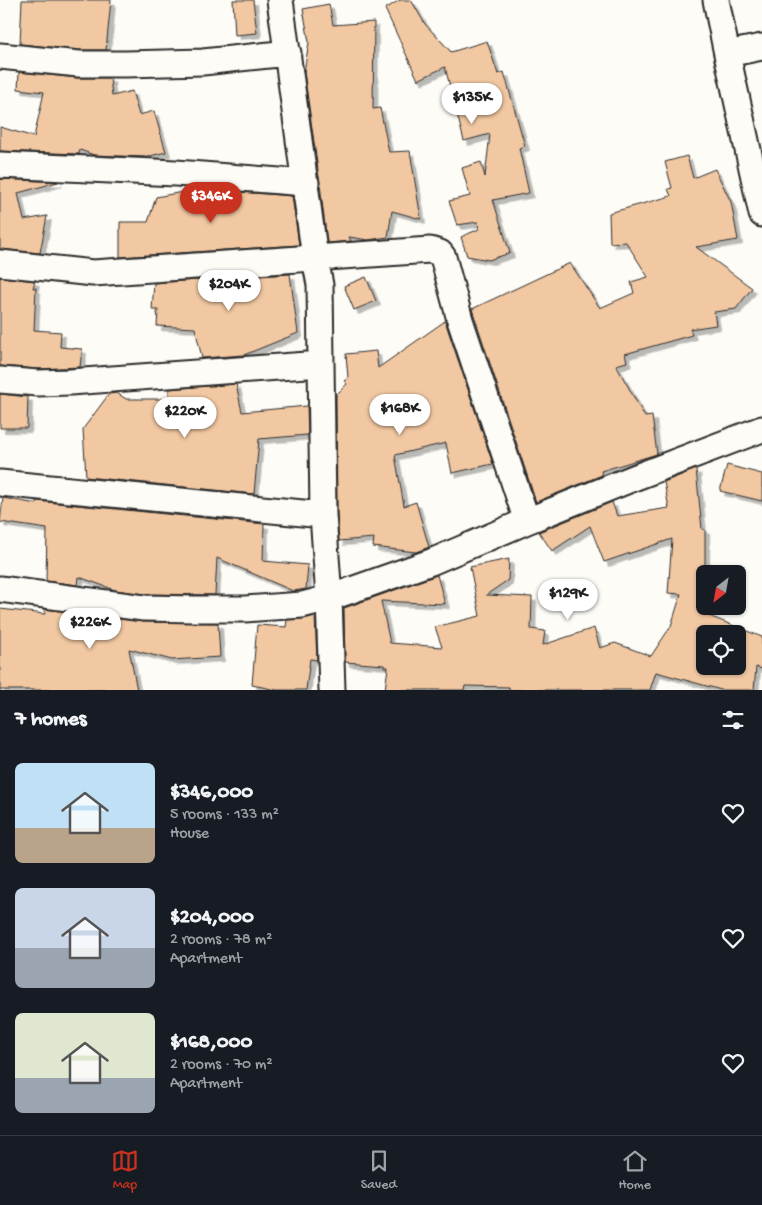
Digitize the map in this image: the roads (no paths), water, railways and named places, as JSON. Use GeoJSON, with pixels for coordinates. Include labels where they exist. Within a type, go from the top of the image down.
{"type":"FeatureCollection","features":[{"type":"Feature","properties":{"kind":"street"},"geometry":{"type":"LineString","coordinates":[[280,0],[320,285],[323,514],[329,598],[332,690]]}},
{"type":"Feature","properties":{"kind":"street"},"geometry":{"type":"LineString","coordinates":[[716,0],[762,214]]}},
{"type":"Feature","properties":{"kind":"street"},"geometry":{"type":"LineString","coordinates":[[727,54],[762,47]]}},
{"type":"Feature","properties":{"kind":"street"},"geometry":{"type":"LineString","coordinates":[[0,56],[79,64],[126,64],[203,62],[288,53]]}},
{"type":"Feature","properties":{"kind":"street"},"geometry":{"type":"LineString","coordinates":[[0,165],[176,173],[306,183]]}},
{"type":"Feature","properties":{"kind":"street"},"geometry":{"type":"LineString","coordinates":[[0,263],[93,273],[430,250],[440,253],[443,257],[460,320],[527,520]]}},
{"type":"Feature","properties":{"kind":"street"},"geometry":{"type":"LineString","coordinates":[[0,380],[70,382],[321,364]]}},
{"type":"Feature","properties":{"kind":"street"},"geometry":{"type":"LineString","coordinates":[[0,589],[144,608],[245,609],[302,605],[329,598],[431,562],[527,520],[762,429]]}},
{"type":"Feature","properties":{"kind":"street"},"geometry":{"type":"LineString","coordinates":[[0,483],[323,514]]}}]}
